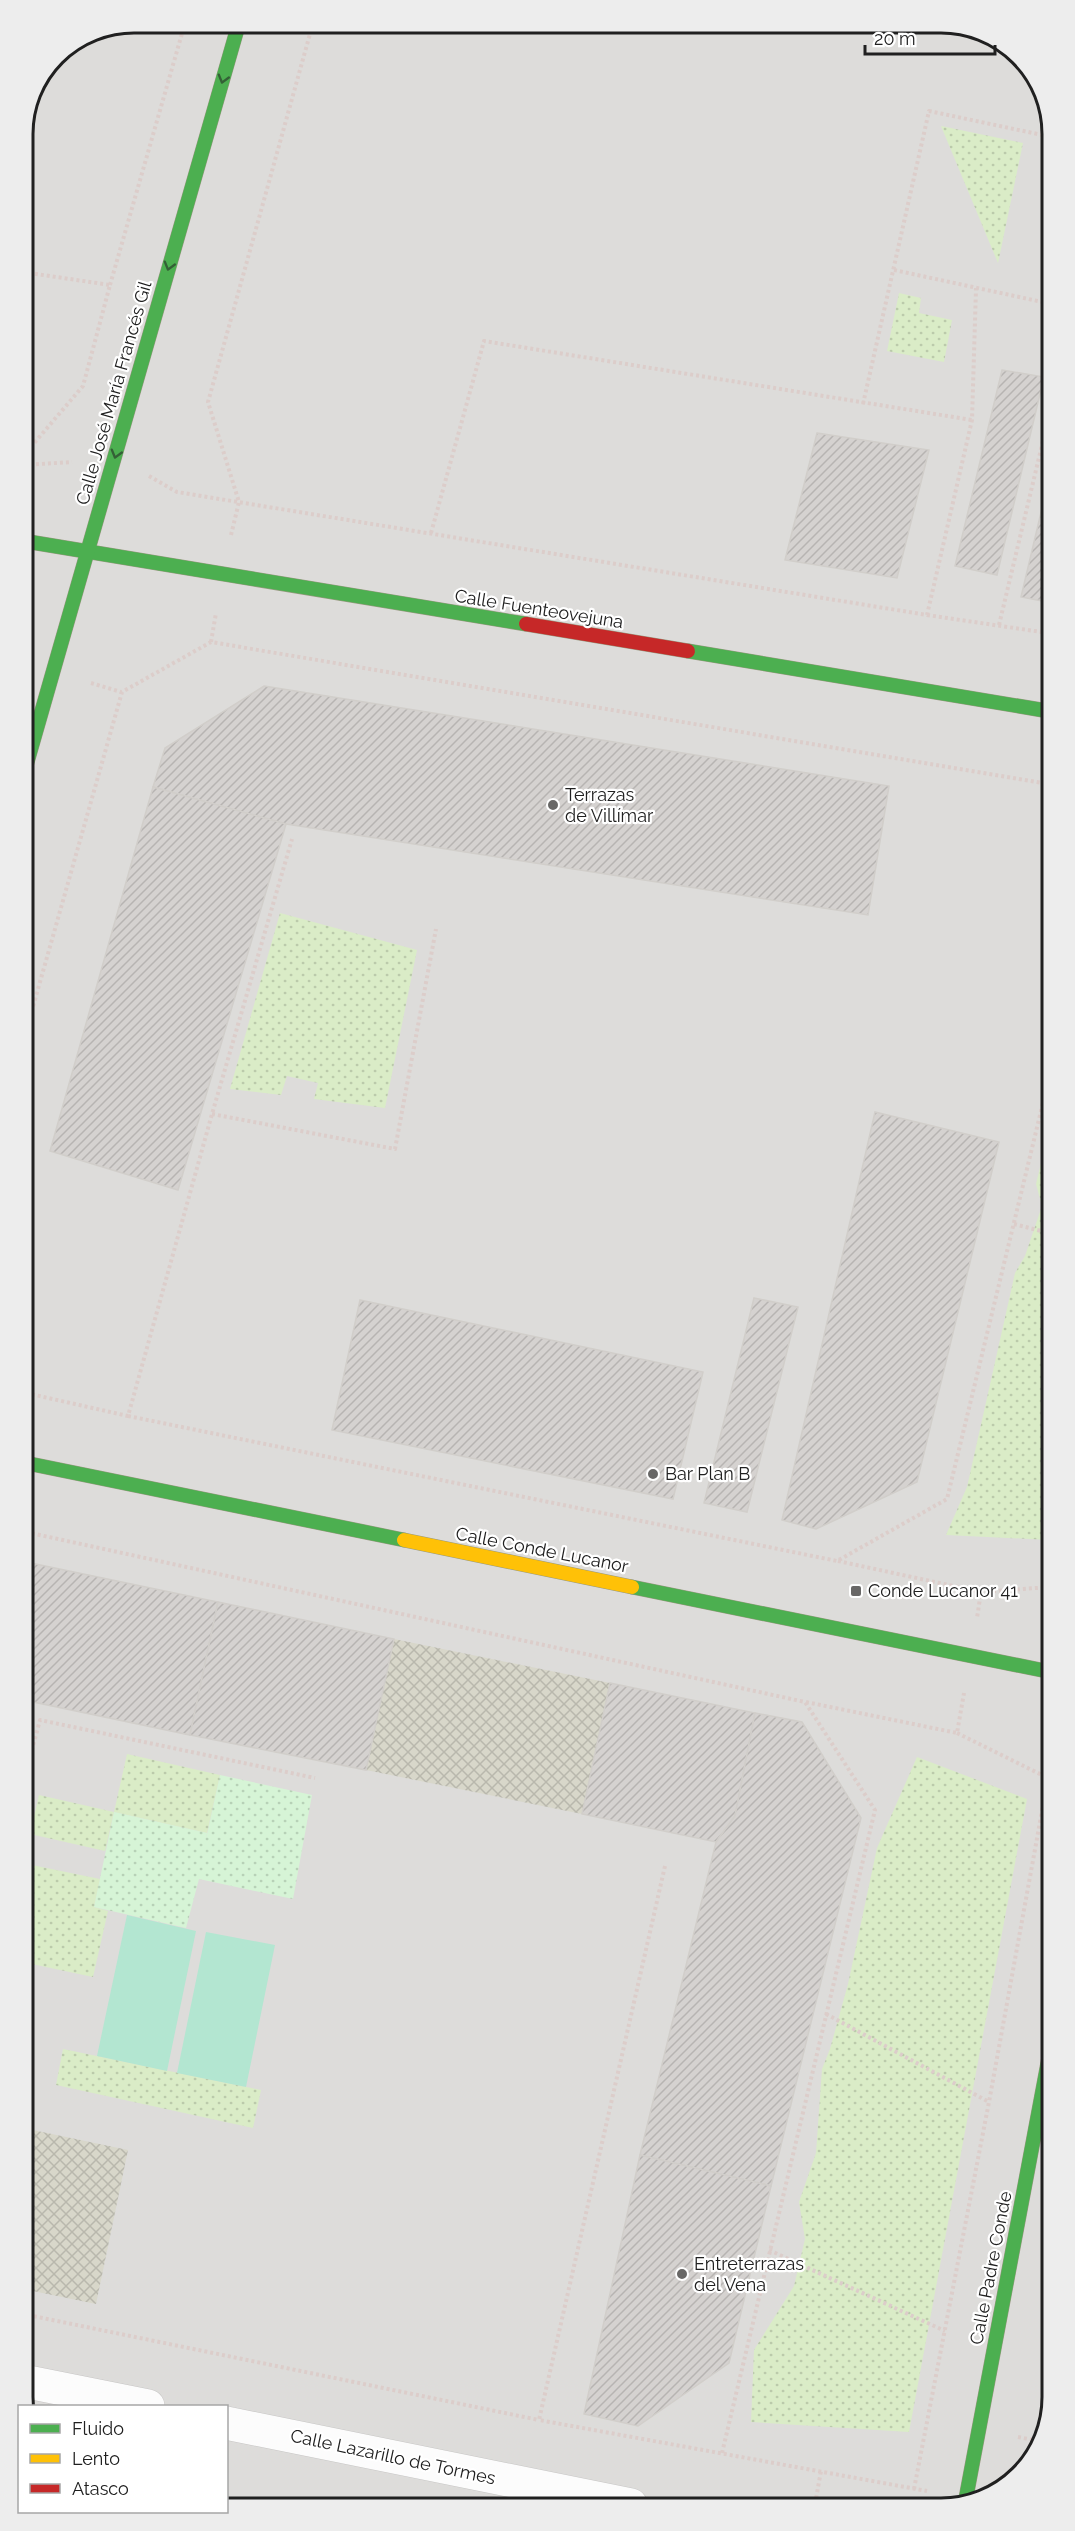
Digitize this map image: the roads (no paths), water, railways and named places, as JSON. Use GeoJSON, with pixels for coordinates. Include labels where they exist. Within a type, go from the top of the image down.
{"type":"FeatureCollection","features":[{"type":"Feature","properties":{"kind":"street","name":"Calle José María Francés Gil"},"geometry":{"type":"LineString","coordinates":[[33,741],[235,33]]}},
{"type":"Feature","properties":{"kind":"street","name":"Calle Fuenteovejuna"},"geometry":{"type":"LineString","coordinates":[[33,543],[1042,710]]}},
{"type":"Feature","properties":{"kind":"street","name":"Calle Conde Lucanor"},"geometry":{"type":"LineString","coordinates":[[33,1464],[1042,1670]]}},
{"type":"Feature","properties":{"kind":"street","name":"Calle Padre Conde"},"geometry":{"type":"LineString","coordinates":[[967,2495],[1042,2094]]}},
{"type":"Feature","properties":{"kind":"street"},"geometry":{"type":"LineString","coordinates":[[33,2383],[143,2405]]}},
{"type":"Feature","properties":{"kind":"street","name":"Calle Lazarillo de Tormes"},"geometry":{"type":"LineString","coordinates":[[228,2423],[596,2498]]}},
{"type":"Feature","properties":{"kind":"place","name":"Terrazas de Villímar"},"geometry":{"type":"Point","coordinates":[553,805]}},
{"type":"Feature","properties":{"kind":"place","name":"Bar Plan B"},"geometry":{"type":"Point","coordinates":[653,1474]}},
{"type":"Feature","properties":{"kind":"place","name":"Conde Lucanor 41"},"geometry":{"type":"Point","coordinates":[856,1591]}},
{"type":"Feature","properties":{"kind":"place","name":"Entreterrazas del Vena"},"geometry":{"type":"Point","coordinates":[682,2274]}}]}
